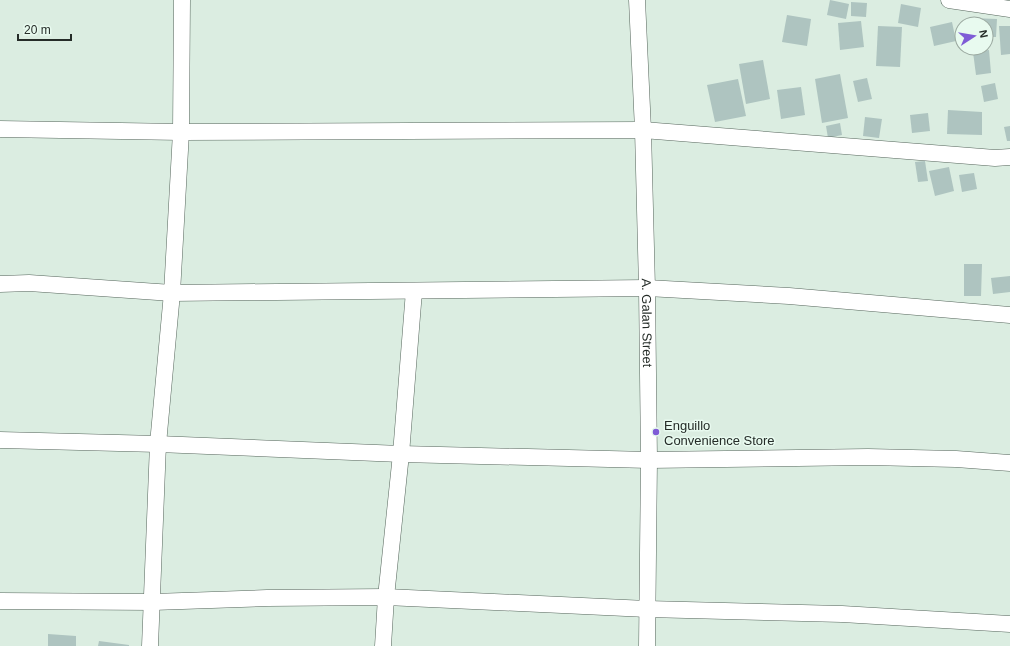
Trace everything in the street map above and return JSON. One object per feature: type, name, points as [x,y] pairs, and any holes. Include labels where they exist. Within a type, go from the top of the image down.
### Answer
[{"type":"street","points":[[150,646],[158,444],[172,293],[181,132],[182,0]]},
{"type":"street","name":"A. Galan Street","points":[[637,0],[648,288],[649,460],[647,646]]},
{"type":"street","points":[[949,0],[1010,8]]},
{"type":"street","points":[[0,129],[181,132],[643,130],[995,158],[1010,157]]},
{"type":"street","points":[[0,284],[29,283],[172,293],[648,288],[789,296],[1010,315]]},
{"type":"street","points":[[383,646],[386,598],[401,454],[414,291]]},
{"type":"street","points":[[0,440],[158,444],[401,454],[649,460],[868,456],[956,459],[1010,463]]},
{"type":"street","points":[[0,601],[152,602],[268,598],[386,598],[647,609],[842,614],[1010,624]]},
{"type":"building","points":[[830,0],[849,4],[846,19],[827,15]]},
{"type":"building","points":[[851,2],[867,3],[866,17],[851,16]]},
{"type":"building","points":[[901,4],[921,8],[918,27],[898,23]]},
{"type":"building","points":[[787,15],[811,19],[807,46],[782,42]]},
{"type":"building","points":[[994,19],[997,19],[996,37],[994,37]]},
{"type":"building","points":[[861,21],[864,47],[840,50],[838,23]]},
{"type":"building","points":[[952,22],[954,41],[934,46],[930,27]]},
{"type":"building","points":[[878,26],[902,27],[900,67],[876,66]]},
{"type":"building","points":[[999,26],[1010,26],[1010,54],[1001,55]]},
{"type":"building","points":[[974,56],[990,56],[991,73],[976,75]]},
{"type":"building","points":[[763,60],[770,99],[746,104],[739,64]]},
{"type":"building","points":[[840,74],[848,118],[822,123],[815,79]]},
{"type":"building","points":[[867,78],[872,99],[858,102],[853,81]]},
{"type":"building","points":[[738,79],[746,116],[715,122],[707,85]]},
{"type":"building","points":[[995,83],[998,99],[984,102],[981,86]]},
{"type":"building","points":[[801,87],[805,115],[781,119],[777,90]]},
{"type":"building","points":[[948,110],[982,112],[982,135],[947,134]]},
{"type":"building","points":[[928,113],[930,131],[912,133],[910,115]]},
{"type":"building","points":[[865,117],[882,119],[879,138],[863,136]]},
{"type":"building","points":[[840,123],[842,135],[828,138],[826,126]]},
{"type":"building","points":[[1010,126],[1010,141],[1007,141],[1004,127]]},
{"type":"building","points":[[925,161],[928,181],[918,182],[915,162]]},
{"type":"building","points":[[949,167],[954,191],[935,196],[929,171]]},
{"type":"building","points":[[974,173],[977,189],[962,192],[959,175]]},
{"type":"building","points":[[964,264],[982,264],[981,296],[964,296]]},
{"type":"building","points":[[1010,276],[1010,292],[993,294],[991,278]]},
{"type":"building","points":[[48,634],[76,636],[76,646],[48,646]]},
{"type":"building","points":[[99,641],[129,645],[129,646],[98,646]]},
{"type":"place","name":"Enguillo Convenience Store","points":[[656,432]]}]
